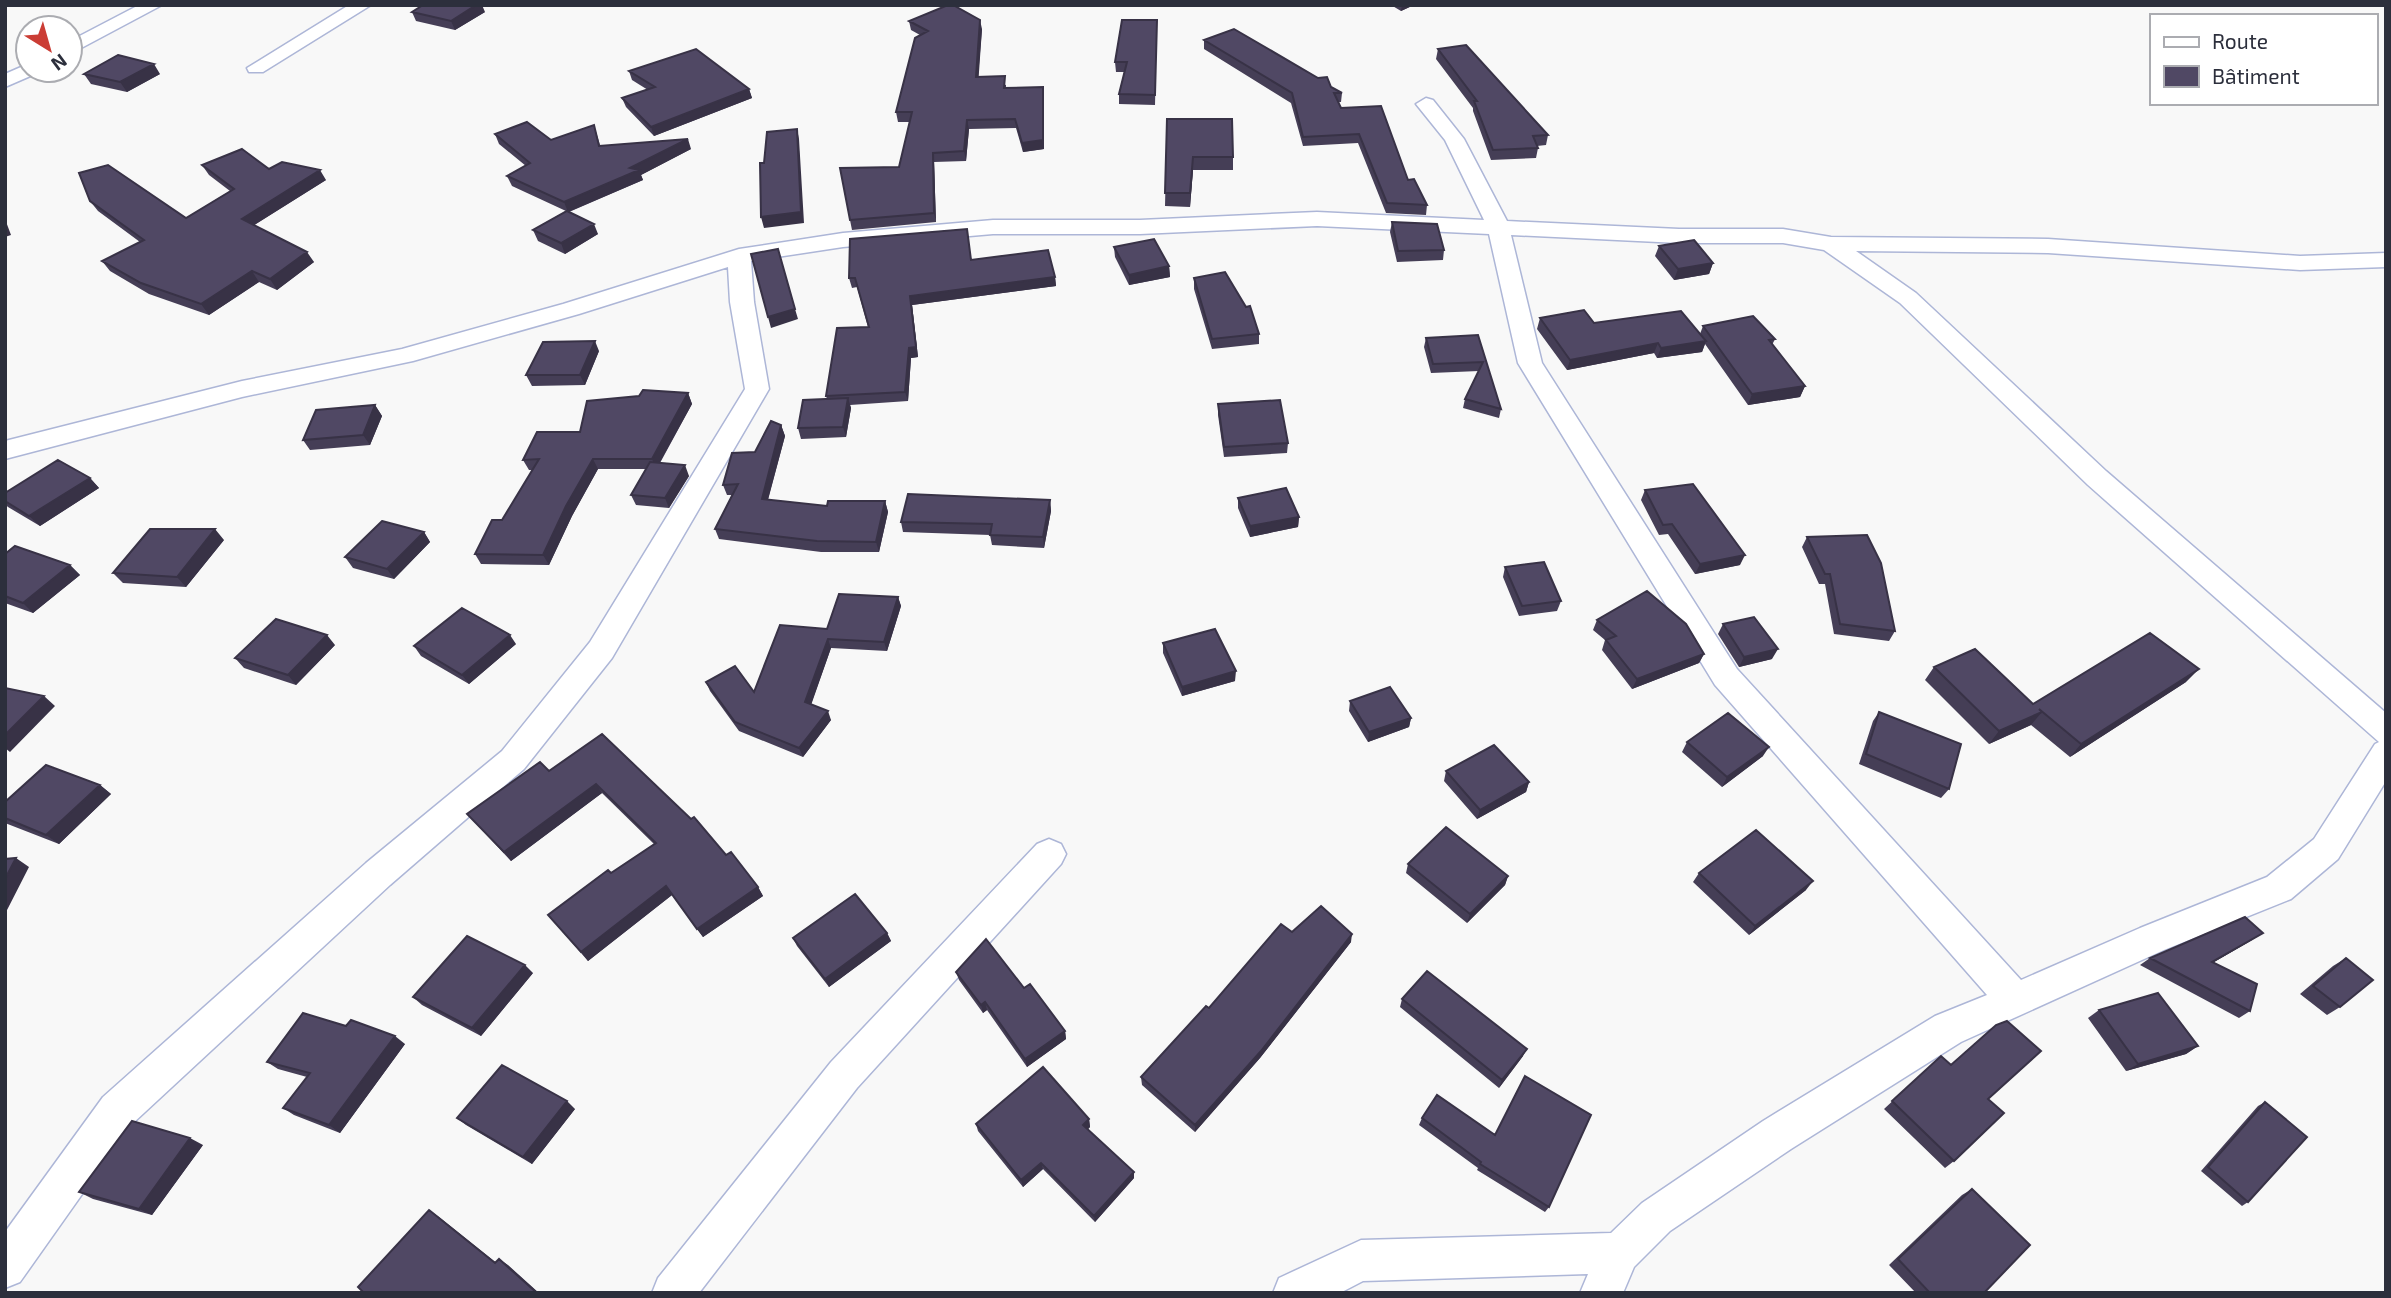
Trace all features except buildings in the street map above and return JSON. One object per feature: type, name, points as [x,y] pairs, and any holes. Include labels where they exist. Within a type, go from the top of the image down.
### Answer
[{"type":"street","points":[[84,41],[153,5]]},
{"type":"street","points":[[256,68],[362,5]]},
{"type":"street","points":[[1426,104],[1454,139],[1498,226],[1530,363],[1726,677],[2015,1001]]},
{"type":"street","points":[[5,450],[242,389],[404,356],[571,309],[739,257],[843,240],[993,227],[1140,227],[1317,219],[1679,236],[1783,236],[1832,244],[2048,246],[2300,263],[2386,260]]},
{"type":"street","points":[[1832,244],[1908,298],[2097,478],[2386,732]]},
{"type":"street","points":[[5,1267],[117,1111],[378,874],[513,760],[601,650],[757,389],[742,302],[739,257]]},
{"type":"street","points":[[1601,1293],[1620,1253],[1656,1217],[1777,1135],[1948,1030],[2164,934],[2279,888],[2326,849],[2386,753]]},
{"type":"street","points":[[673,1293],[844,1075],[1049,854]]},
{"type":"street","points":[[1294,1293],[1361,1261],[1620,1253]]}]
